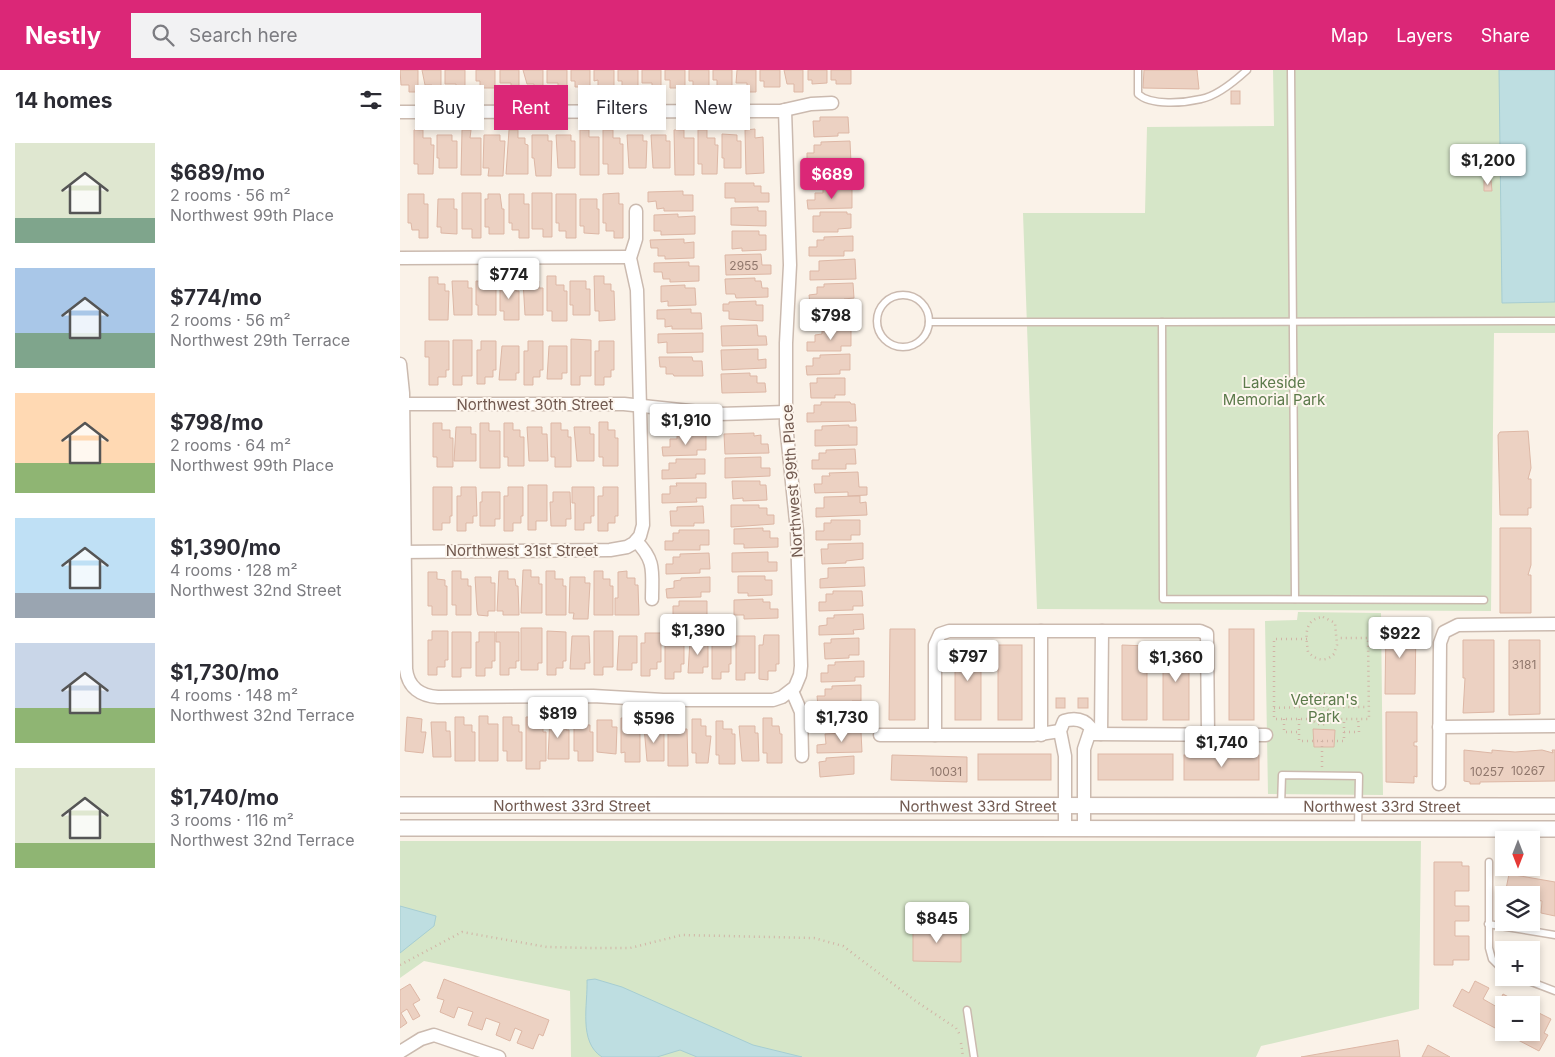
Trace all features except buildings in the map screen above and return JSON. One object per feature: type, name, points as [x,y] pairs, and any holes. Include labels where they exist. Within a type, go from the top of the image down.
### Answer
[{"type":"street","points":[[400,112],[785,110],[806,105],[832,104]]},
{"type":"street","name":"Northwest 99th Place","points":[[785,110],[790,265],[786,337],[786,412],[788,455],[797,531],[801,666],[798,683],[792,691]]},
{"type":"street","points":[[636,211],[636,239],[630,257],[637,290],[643,525],[636,541],[648,553],[651,561],[652,599]]},
{"type":"street","points":[[400,258],[630,257]]},
{"type":"street","points":[[400,364],[403,404],[402,550],[406,669],[407,679],[414,688],[422,694],[432,696],[607,696],[663,700],[773,700],[782,698],[792,691],[801,712],[802,756]]},
{"type":"street","name":"Northwest 30th Street","points":[[403,404],[640,405],[718,414],[786,412]]},
{"type":"street","name":"Northwest 31st Street","points":[[402,550],[610,550],[627,547],[636,541]]},
{"type":"street","points":[[1440,784],[1440,644],[1442,634],[1447,629],[1458,625],[1555,624]]},
{"type":"street","points":[[934,735],[935,645],[938,635],[949,631],[1200,631],[1206,633],[1208,639],[1208,735]]},
{"type":"street","points":[[1041,631],[1041,735]]},
{"type":"street","points":[[1084,828],[1084,806],[1093,738],[1102,631]]},
{"type":"street","points":[[1065,828],[1065,756],[1060,731],[1064,721],[1077,719],[1089,725],[1093,738]]},
{"type":"street","points":[[1439,727],[1555,726]]},
{"type":"street","points":[[880,735],[1041,735],[1060,731]]},
{"type":"street","points":[[1062,745],[1093,738],[1266,735]]},
{"type":"street","name":"Northwest 33rd Street","points":[[400,805],[1555,806]]},
{"type":"street","name":"Northwest 33rd Street","points":[[400,828],[1555,829]]},
{"type":"street","points":[[400,1052],[434,1035],[499,1057]]},
{"type":"lane","points":[[1138,70],[1138,94],[1145,100],[1176,101],[1203,99],[1236,81],[1246,70]]},
{"type":"lane","points":[[1291,70],[1295,599]]},
{"type":"lane","points":[[910,295],[924,305],[929,322],[927,332],[921,340],[905,347],[886,341],[880,334],[876,315],[885,300],[893,296],[910,295]]},
{"type":"lane","points":[[929,322],[1555,321]]},
{"type":"lane","points":[[1162,322],[1163,599],[1484,600]]},
{"type":"lane","points":[[1281,806],[1282,775],[1359,776],[1358,828]]},
{"type":"lane","points":[[1489,862],[1488,924],[1490,954],[1495,962]]},
{"type":"lane","points":[[1488,924],[1555,935]]},
{"type":"lane","points":[[1540,985],[1555,990]]},
{"type":"lane","points":[[967,1010],[974,1057]]},
{"type":"path","points":[[1323,617],[1335,623],[1337,638],[1334,654],[1323,660],[1317,659],[1308,652],[1307,639],[1310,622],[1315,618],[1323,617]]},
{"type":"path","points":[[1307,639],[1274,639],[1274,719],[1312,719],[1322,725],[1331,719],[1369,719],[1368,638],[1337,638]]},
{"type":"path","points":[[1274,708],[1302,707],[1308,699],[1318,694],[1334,697],[1341,707],[1368,707]]},
{"type":"path","points":[[1312,719],[1315,709],[1323,706],[1330,711],[1331,719]]},
{"type":"path","points":[[1284,719],[1284,732],[1299,732]]},
{"type":"path","points":[[1299,719],[1299,741],[1344,741],[1344,719]]},
{"type":"path","points":[[1344,732],[1359,732],[1358,719]]},
{"type":"path","points":[[1322,741],[1322,776]]},
{"type":"path","points":[[400,964],[462,932],[546,946],[591,948],[630,948],[682,935],[828,940],[860,956],[917,1002],[956,1028],[960,1034],[963,1057]]},
{"type":"green space","name":"Lakeside Memorial Park","points":[[1273,70],[1555,70],[1555,333],[1494,333],[1491,611],[1037,609],[1023,213],[1145,213],[1147,127],[1274,126]]},
{"type":"green space","name":"Veteran's Park","points":[[1298,612],[1381,613],[1383,795],[1268,794],[1265,621],[1297,620]]},
{"type":"green space","points":[[400,841],[1421,841],[1419,1009],[1261,1046],[1256,1057],[571,1057],[570,991],[424,961],[400,978]]},
{"type":"water","points":[[1499,70],[1555,70],[1555,302],[1502,303]]},
{"type":"water","points":[[400,906],[436,916],[434,926],[400,953]]},
{"type":"water","points":[[595,979],[622,987],[753,1045],[802,1057],[697,1057],[680,1050],[657,1057],[602,1057],[590,1042],[586,1022],[587,980]]}]
